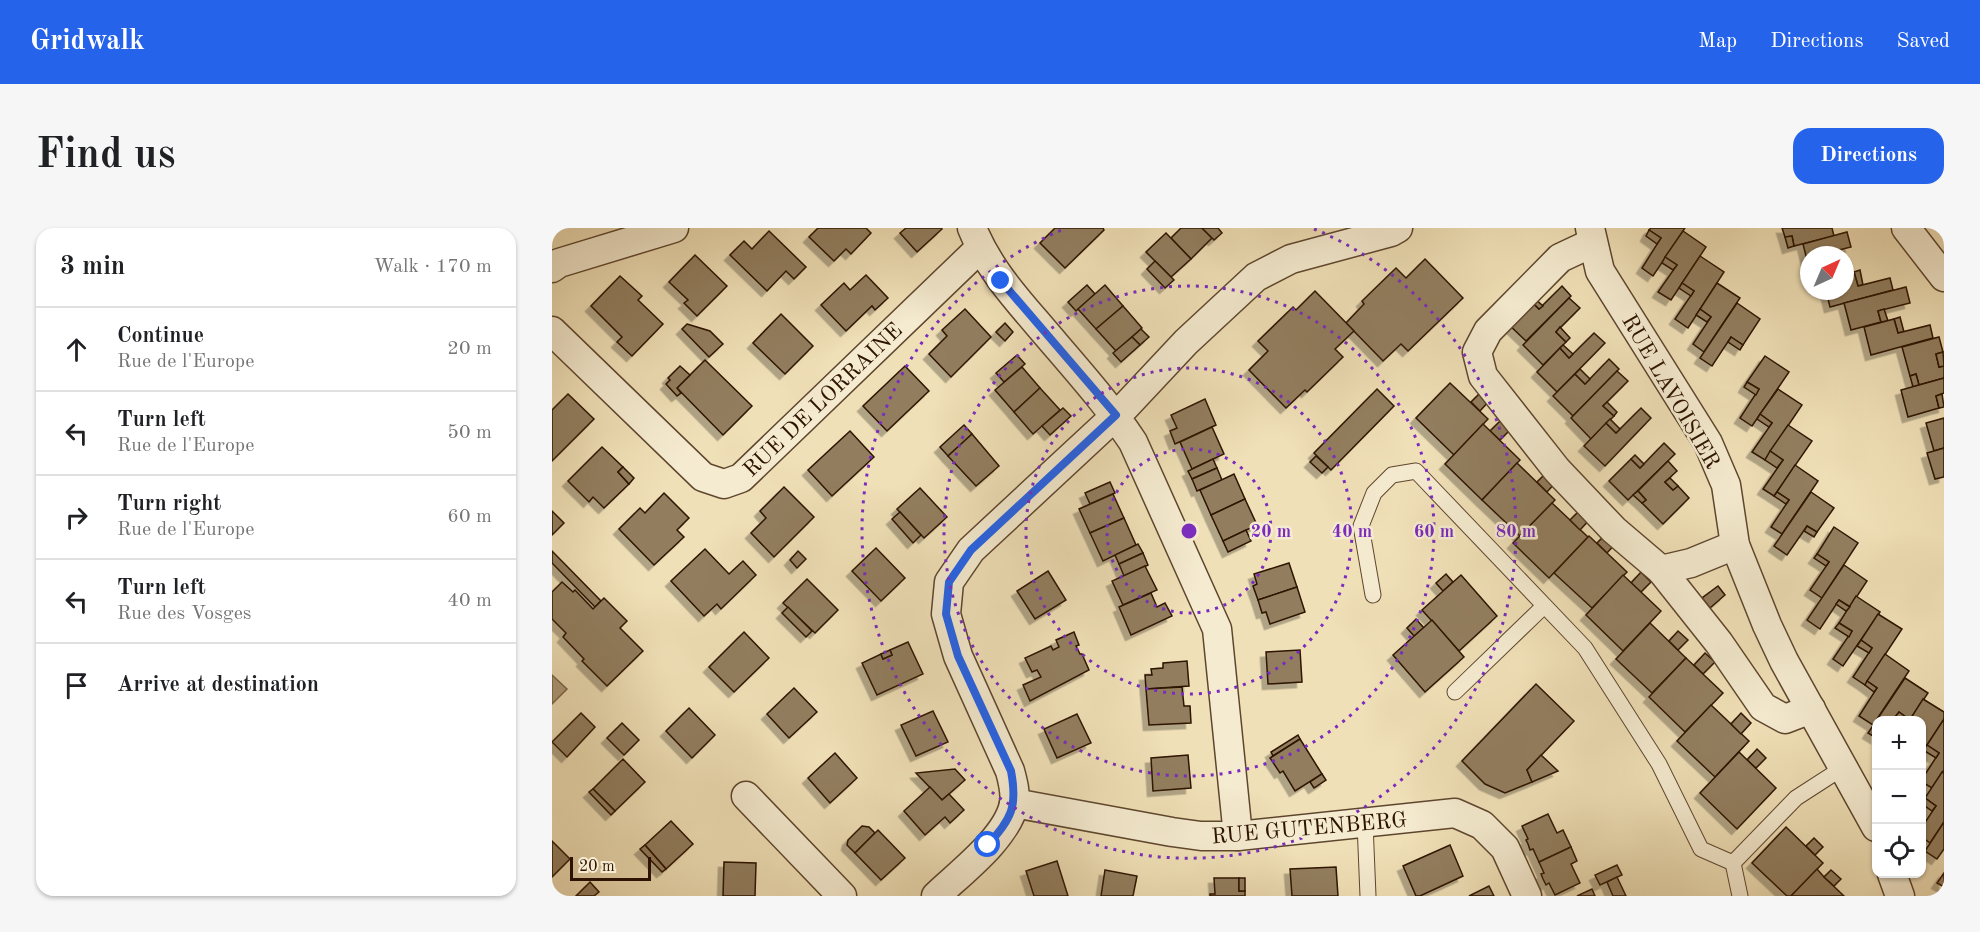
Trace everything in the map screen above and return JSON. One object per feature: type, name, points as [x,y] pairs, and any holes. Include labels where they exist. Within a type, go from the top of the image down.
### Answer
[{"type":"street","points":[[552,268],[559,263],[674,228]]},
{"type":"street","points":[[936,896],[988,845],[1008,819],[1014,803],[1011,771],[958,656],[946,614],[949,582],[971,550],[1116,415],[1186,342],[1256,277],[1291,259],[1391,232],[1398,228]]},
{"type":"street","points":[[1906,228],[1944,277]]},
{"type":"street","name":"RUE LAVOISIER","points":[[1811,709],[1785,718],[1763,707],[1719,643],[1660,570],[1614,530],[1557,470],[1483,376],[1477,352],[1488,331],[1560,258],[1591,236],[1600,270],[1708,443],[1726,485],[1735,544],[1767,625],[1784,662],[1811,709],[1844,767],[1874,824]]},
{"type":"street","points":[[976,238],[1001,281],[1116,415],[1133,442],[1217,629],[1238,836]]},
{"type":"street","name":"RUE DE LORRAINE","points":[[552,331],[703,477],[724,484],[741,478],[976,238]]},
{"type":"street","points":[[1660,570],[1691,563],[1735,544]]},
{"type":"street","points":[[746,796],[842,896]]},
{"type":"street","name":"RUE GUTENBERG","points":[[1014,803],[1202,836],[1238,836],[1455,813],[1482,825],[1505,848],[1527,896]]},
{"type":"street","points":[[1895,878],[1900,896]]},
{"type":"lane","points":[[1373,595],[1361,526],[1374,493],[1392,475],[1416,471],[1585,648],[1659,764],[1701,849],[1733,863]]},
{"type":"lane","points":[[1455,692],[1544,606]]},
{"type":"lane","points":[[1733,863],[1796,798],[1844,767]]},
{"type":"lane","points":[[1365,823],[1368,896]]},
{"type":"lane","points":[[1733,863],[1740,896]]},
{"type":"shaded area","points":[[552,675],[567,689],[552,704]]},
{"type":"building","points":[[818,228],[866,228],[871,233],[851,254],[846,249],[834,261],[809,237]]},
{"type":"building","points":[[906,228],[942,229],[917,252],[900,233]]},
{"type":"building","points":[[1055,228],[1103,228],[1104,230],[1065,268],[1040,243]]},
{"type":"building","points":[[1181,228],[1202,228],[1212,238],[1191,259],[1171,238]]},
{"type":"building","points":[[1202,228],[1218,228],[1222,233],[1214,240]]},
{"type":"building","points":[[1651,228],[1685,228],[1653,276],[1642,268],[1661,238],[1649,230]]},
{"type":"building","points":[[1782,228],[1832,228],[1834,236],[1794,246],[1792,236],[1785,237]]},
{"type":"building","points":[[1649,230],[1661,238],[1657,244],[1646,236]]},
{"type":"building","points":[[769,231],[806,267],[794,279],[786,271],[767,291],[730,255],[744,241],[752,249]]},
{"type":"building","points":[[1683,231],[1706,247],[1671,300],[1658,292],[1677,265],[1665,257]]},
{"type":"building","points":[[1847,232],[1851,246],[1804,246],[1803,244]]},
{"type":"building","points":[[1166,233],[1191,259],[1171,277],[1146,252]]},
{"type":"building","points":[[1792,236],[1794,246],[1788,248],[1785,237]]},
{"type":"building","points":[[695,255],[727,286],[697,316],[684,303],[688,300],[669,282]]},
{"type":"building","points":[[1700,256],[1724,272],[1688,328],[1675,319],[1694,291],[1682,283]]},
{"type":"building","points":[[1665,257],[1677,265],[1673,270],[1662,263]]},
{"type":"building","points":[[1425,259],[1463,298],[1408,351],[1401,344],[1383,361],[1346,323],[1364,304],[1362,301],[1396,268],[1406,278]]},
{"type":"building","points":[[1155,261],[1174,280],[1165,288],[1147,269]]},
{"type":"building","points":[[1860,270],[1863,285],[1858,286],[1854,272]]},
{"type":"building","points":[[1854,272],[1858,286],[1890,278],[1893,290],[1830,307],[1828,300],[1854,300]]},
{"type":"building","points":[[866,275],[888,298],[875,310],[872,306],[846,331],[821,305],[844,283],[850,290]]},
{"type":"building","points":[[620,276],[642,296],[638,300],[663,324],[632,356],[617,342],[622,337],[591,306]]},
{"type":"building","points":[[1682,283],[1694,291],[1691,296],[1679,288]]},
{"type":"building","points":[[1717,283],[1740,298],[1704,352],[1693,344],[1711,317],[1700,309]]},
{"type":"building","points":[[1087,285],[1095,294],[1076,311],[1068,302]]},
{"type":"building","points":[[1105,285],[1123,306],[1096,329],[1078,309]]},
{"type":"building","points":[[1562,286],[1571,296],[1526,341],[1506,322],[1529,299],[1539,309]]},
{"type":"building","points":[[1906,287],[1910,303],[1878,311],[1881,322],[1851,330],[1844,303]]},
{"type":"building","points":[[1315,291],[1354,331],[1335,349],[1343,357],[1307,392],[1305,390],[1286,408],[1249,370],[1268,351],[1258,341],[1293,307],[1296,310]]},
{"type":"building","points":[[1532,296],[1543,306],[1539,309],[1529,299]]},
{"type":"building","points":[[1569,298],[1580,308],[1556,332],[1566,342],[1543,365],[1523,345]]},
{"type":"building","points":[[1737,303],[1760,319],[1743,345],[1731,337],[1712,366],[1700,358]]},
{"type":"building","points":[[1123,306],[1142,328],[1116,351],[1096,329]]},
{"type":"building","points":[[965,309],[991,337],[951,377],[929,354],[947,336],[942,330]]},
{"type":"building","points":[[1700,309],[1711,317],[1707,322],[1696,315]]},
{"type":"building","points":[[1884,309],[1888,321],[1881,322],[1878,311]]},
{"type":"building","points":[[781,314],[813,346],[785,374],[753,343]]},
{"type":"building","points":[[1900,317],[1904,332],[1898,333],[1894,319]]},
{"type":"building","points":[[1894,319],[1898,333],[1930,325],[1933,338],[1871,355],[1864,327]]},
{"type":"building","points":[[1005,323],[1013,332],[1005,341],[996,332]]},
{"type":"building","points":[[687,324],[710,331],[723,344],[709,357],[682,329]]},
{"type":"building","points":[[1560,327],[1570,338],[1566,342],[1556,332]]},
{"type":"building","points":[[1141,329],[1149,337],[1140,345],[1132,337]]},
{"type":"building","points":[[1594,333],[1605,343],[1557,392],[1537,372],[1560,348],[1569,358]]},
{"type":"building","points":[[1132,337],[1140,345],[1121,362],[1113,353]]},
{"type":"building","points":[[1731,337],[1743,345],[1740,350],[1728,342]]},
{"type":"building","points":[[1939,337],[1943,352],[1936,354],[1939,367],[1944,366],[1944,378],[1919,385],[1916,374],[1910,376],[1902,347]]},
{"type":"building","points":[[1563,345],[1573,354],[1569,358],[1560,348]]},
{"type":"building","points":[[1943,352],[1944,366],[1939,367],[1936,354]]},
{"type":"building","points":[[1017,355],[1025,364],[1004,382],[996,373]]},
{"type":"building","points":[[1765,356],[1789,372],[1752,426],[1740,418],[1759,389],[1747,382]]},
{"type":"building","points":[[1609,359],[1619,369],[1573,416],[1553,396],[1575,374],[1585,384]]},
{"type":"building","points":[[705,360],[752,406],[723,435],[677,388]]},
{"type":"building","points":[[680,366],[690,375],[677,388],[681,393],[677,396],[666,384],[670,380],[668,378]]},
{"type":"building","points":[[905,366],[929,391],[887,431],[863,406]]},
{"type":"building","points":[[1022,367],[1040,388],[1014,412],[995,390]]},
{"type":"building","points":[[1580,369],[1590,379],[1585,384],[1575,374]]},
{"type":"building","points":[[1617,371],[1628,381],[1603,406],[1614,416],[1591,439],[1571,418]]},
{"type":"building","points":[[1916,374],[1919,385],[1913,387],[1910,376]]},
{"type":"building","points":[[1944,378],[1944,393],[1936,396],[1939,408],[1908,417],[1901,390]]},
{"type":"building","points":[[1747,382],[1759,389],[1756,395],[1744,387]]},
{"type":"building","points":[[1450,383],[1488,419],[1454,455],[1416,418]]},
{"type":"building","points":[[1040,388],[1060,410],[1033,434],[1014,412]]},
{"type":"building","points":[[1377,389],[1394,406],[1331,470],[1314,453]]},
{"type":"building","points":[[1778,389],[1802,405],[1765,460],[1752,452],[1772,423],[1760,414]]},
{"type":"building","points":[[1481,392],[1490,400],[1480,411],[1471,402]]},
{"type":"building","points":[[568,394],[594,419],[552,461],[552,410]]},
{"type":"building","points":[[1942,394],[1944,407],[1939,408],[1936,396]]},
{"type":"building","points":[[1205,399],[1216,425],[1175,444],[1170,431],[1177,428],[1171,415]]},
{"type":"building","points":[[1607,402],[1617,412],[1614,416],[1603,406]]},
{"type":"building","points":[[1063,408],[1071,416],[1050,435],[1042,426]]},
{"type":"building","points":[[1641,408],[1651,418],[1605,466],[1584,446],[1606,423],[1616,433]]},
{"type":"building","points":[[1760,414],[1772,423],[1769,427],[1757,419]]},
{"type":"building","points":[[1944,418],[1944,448],[1934,451],[1926,423]]},
{"type":"building","points":[[1610,419],[1620,429],[1616,433],[1606,423]]},
{"type":"building","points":[[1500,421],[1510,430],[1500,440],[1490,431]]},
{"type":"building","points":[[1483,424],[1520,460],[1482,500],[1445,464]]},
{"type":"building","points":[[964,425],[972,434],[948,456],[940,447]]},
{"type":"building","points":[[1788,425],[1812,441],[1774,496],[1763,489],[1783,460],[1770,451]]},
{"type":"building","points":[[1212,427],[1224,454],[1192,469],[1180,442]]},
{"type":"building","points":[[850,431],[874,457],[832,496],[808,470]]},
{"type":"building","points":[[972,434],[999,466],[976,486],[948,456]]},
{"type":"building","points":[[1664,443],[1675,454],[1628,500],[1609,481],[1631,459],[1640,468]]},
{"type":"building","points":[[602,447],[623,467],[618,472],[629,484],[604,508],[593,497],[589,502],[568,481]]},
{"type":"building","points":[[1944,448],[1944,477],[1935,479],[1927,453]]},
{"type":"building","points":[[1770,451],[1783,460],[1777,468],[1765,460]]},
{"type":"building","points":[[1635,455],[1644,464],[1640,468],[1631,459]]},
{"type":"building","points":[[1316,456],[1328,467],[1322,473],[1310,462]]},
{"type":"building","points":[[1213,459],[1217,468],[1192,479],[1188,471]]},
{"type":"building","points":[[1668,461],[1677,471],[1665,482],[1673,490],[1678,486],[1689,498],[1663,524],[1642,503],[1646,500],[1638,491]]},
{"type":"building","points":[[1517,463],[1555,500],[1520,536],[1482,500]]},
{"type":"building","points":[[1795,465],[1818,481],[1782,534],[1771,527],[1789,500],[1777,492]]},
{"type":"building","points":[[623,467],[634,478],[629,484],[618,472]]},
{"type":"building","points":[[1217,468],[1222,480],[1197,491],[1192,479]]},
{"type":"building","points":[[1546,473],[1556,482],[1547,492],[1537,482]]},
{"type":"building","points":[[1234,474],[1245,499],[1211,515],[1200,490]]},
{"type":"building","points":[[1670,478],[1678,486],[1673,490],[1665,482]]},
{"type":"building","points":[[1110,482],[1115,493],[1090,504],[1085,493]]},
{"type":"building","points":[[784,487],[814,517],[774,557],[751,533],[766,518],[760,511]]},
{"type":"building","points":[[920,488],[947,517],[924,538],[897,509]]},
{"type":"building","points":[[1638,491],[1646,500],[1642,503],[1633,495]]},
{"type":"building","points":[[1777,492],[1789,500],[1786,504],[1774,496]]},
{"type":"building","points":[[1811,492],[1834,508],[1817,532],[1807,526],[1787,555],[1774,546]]},
{"type":"building","points":[[664,493],[689,518],[677,530],[684,537],[654,565],[619,529],[640,508],[645,513]]},
{"type":"building","points":[[1113,494],[1124,518],[1090,533],[1079,509]]},
{"type":"building","points":[[1245,499],[1257,525],[1223,541],[1211,515]]},
{"type":"building","points":[[1552,503],[1588,537],[1549,578],[1513,543]]},
{"type":"building","points":[[1581,509],[1591,518],[1580,530],[1570,520]]},
{"type":"building","points":[[552,511],[564,523],[552,535]]},
{"type":"building","points":[[900,512],[921,535],[913,543],[892,519]]},
{"type":"building","points":[[1124,518],[1136,545],[1103,561],[1090,533]]},
{"type":"building","points":[[1807,526],[1817,532],[1814,537],[1804,531]]},
{"type":"building","points":[[1834,527],[1858,543],[1822,598],[1810,590],[1829,562],[1817,554]]},
{"type":"building","points":[[1246,530],[1251,541],[1228,552],[1223,541]]},
{"type":"building","points":[[1606,534],[1616,543],[1607,553],[1597,543]]},
{"type":"building","points":[[1589,536],[1627,572],[1592,608],[1554,573]]},
{"type":"building","points":[[1138,544],[1143,553],[1119,564],[1115,555]]},
{"type":"building","points":[[876,548],[905,578],[881,601],[852,571]]},
{"type":"building","points":[[705,549],[729,574],[743,561],[756,575],[721,609],[717,604],[704,616],[671,581]]},
{"type":"building","points":[[552,551],[601,601],[595,607],[552,563]]},
{"type":"building","points":[[798,551],[806,559],[797,568],[790,560]]},
{"type":"building","points":[[1143,553],[1148,565],[1124,576],[1119,564]]},
{"type":"building","points":[[1817,554],[1829,562],[1826,566],[1814,558]]},
{"type":"building","points":[[1289,563],[1297,587],[1258,600],[1253,586],[1257,584],[1254,574]]},
{"type":"building","points":[[1844,565],[1867,581],[1850,607],[1839,600],[1820,629],[1807,620]]},
{"type":"building","points":[[1145,566],[1157,590],[1123,605],[1112,581]]},
{"type":"building","points":[[1048,571],[1066,600],[1035,619],[1017,591]]},
{"type":"building","points":[[1641,572],[1651,582],[1641,592],[1631,583]]},
{"type":"building","points":[[1446,574],[1453,582],[1443,591],[1436,583]]},
{"type":"building","points":[[1461,575],[1497,616],[1459,651],[1422,610]]},
{"type":"building","points":[[1623,575],[1661,611],[1623,651],[1586,615]]},
{"type":"building","points":[[807,579],[838,610],[815,633],[783,603]]},
{"type":"building","points":[[562,582],[573,592],[575,590],[593,609],[604,598],[627,621],[620,628],[643,651],[607,686],[582,661],[584,659],[563,637],[566,633],[552,619],[552,592]]},
{"type":"building","points":[[1718,586],[1725,595],[1710,608],[1702,598]]},
{"type":"building","points":[[1297,587],[1305,612],[1270,624],[1266,612],[1262,613],[1258,600]]},
{"type":"building","points":[[1151,593],[1157,607],[1165,603],[1172,616],[1131,635],[1119,607]]},
{"type":"building","points":[[1856,596],[1880,612],[1843,666],[1833,659],[1852,631],[1839,623]]},
{"type":"building","points":[[1839,600],[1850,607],[1846,611],[1836,604]]},
{"type":"building","points":[[788,607],[812,631],[806,637],[782,613]]},
{"type":"building","points":[[1878,614],[1902,629],[1865,685],[1853,677],[1872,648],[1861,640]]},
{"type":"building","points":[[1416,619],[1424,628],[1414,636],[1407,628]]},
{"type":"building","points":[[1432,620],[1464,657],[1425,692],[1393,655]]},
{"type":"building","points":[[1650,623],[1686,658],[1652,693],[1616,659]]},
{"type":"building","points":[[1839,623],[1852,631],[1849,637],[1835,628]]},
{"type":"building","points":[[1678,631],[1688,640],[1678,650],[1669,641]]},
{"type":"building","points":[[744,632],[769,658],[734,692],[709,667]]},
{"type":"building","points":[[1074,632],[1079,645],[1076,646],[1089,670],[1030,701],[1023,685],[1041,677],[1037,670],[1032,672],[1025,658],[1051,646],[1053,650],[1059,647],[1056,640]]},
{"type":"building","points":[[1861,640],[1872,648],[1869,653],[1857,646]]},
{"type":"building","points":[[908,642],[923,674],[877,695],[862,663],[881,654],[883,659],[892,655],[890,650]]},
{"type":"building","points":[[890,650],[892,655],[883,659],[881,654]]},
{"type":"building","points":[[1300,650],[1302,682],[1268,684],[1266,652]]},
{"type":"building","points":[[1705,653],[1715,662],[1703,674],[1694,665]]},
{"type":"building","points":[[1885,654],[1909,671],[1879,716],[1872,716],[1872,724],[1859,716],[1877,688],[1867,681]]},
{"type":"building","points":[[1686,658],[1723,693],[1685,732],[1649,697]]},
{"type":"building","points":[[1187,661],[1189,686],[1146,689],[1145,675],[1152,675],[1151,669],[1163,668],[1163,663]]},
{"type":"building","points":[[1905,678],[1928,693],[1913,716],[1904,716],[1899,712],[1896,716],[1879,716]]},
{"type":"building","points":[[1867,681],[1877,688],[1874,692],[1865,685]]},
{"type":"building","points":[[1536,684],[1574,721],[1527,770],[1532,782],[1505,793],[1485,784],[1462,761]]},
{"type":"building","points":[[1182,687],[1184,706],[1190,706],[1191,723],[1149,725],[1146,689]]},
{"type":"building","points":[[794,688],[817,712],[789,738],[767,714]]},
{"type":"building","points":[[1923,699],[1944,712],[1944,719],[1926,747],[1926,716],[1912,716]]},
{"type":"building","points":[[1711,705],[1749,741],[1715,777],[1677,741]]},
{"type":"building","points":[[689,708],[715,735],[692,758],[666,731]]},
{"type":"building","points":[[933,711],[948,742],[916,756],[901,725]]},
{"type":"building","points":[[581,713],[595,727],[567,757],[552,742]]},
{"type":"building","points":[[1741,713],[1751,723],[1741,734],[1731,724]]},
{"type":"building","points":[[1077,714],[1091,743],[1057,758],[1044,729]]},
{"type":"building","points":[[1944,719],[1944,770],[1932,788],[1926,784],[1926,773],[1939,753],[1927,745]]},
{"type":"building","points":[[622,723],[639,740],[624,755],[607,738]]},
{"type":"building","points":[[1298,735],[1300,739],[1273,756],[1271,752]]},
{"type":"building","points":[[1300,739],[1322,774],[1295,791],[1283,771],[1280,773],[1270,758]]},
{"type":"building","points":[[1926,746],[1939,753],[1936,758],[1926,752]]},
{"type":"building","points":[[1757,749],[1766,758],[1756,768],[1747,760]]},
{"type":"building","points":[[1739,752],[1776,788],[1737,829],[1700,793]]},
{"type":"building","points":[[835,753],[857,778],[830,803],[808,778]]},
{"type":"building","points":[[1188,755],[1191,788],[1153,791],[1151,758]]},
{"type":"building","points":[[1541,755],[1558,771],[1532,782],[1527,770]]},
{"type":"building","points":[[623,759],[645,782],[615,811],[593,789]]},
{"type":"building","points":[[955,769],[965,780],[942,800],[916,773]]},
{"type":"building","points":[[1942,772],[1944,773],[1944,822],[1930,843],[1926,840],[1926,821],[1936,806],[1926,796]]},
{"type":"building","points":[[1322,774],[1326,780],[1314,788],[1310,782]]},
{"type":"building","points":[[930,787],[942,800],[949,794],[964,810],[950,823],[945,817],[925,835],[904,811]]},
{"type":"building","points":[[593,789],[615,811],[611,815],[589,792]]},
{"type":"building","points":[[1926,799],[1936,806],[1932,811],[1926,807]]},
{"type":"building","points":[[1548,814],[1557,833],[1563,830],[1571,847],[1539,862],[1533,849],[1530,850],[1522,826]]},
{"type":"building","points":[[671,821],[693,844],[666,869],[645,845]]},
{"type":"building","points":[[1944,822],[1944,849],[1937,859],[1926,849]]},
{"type":"building","points":[[862,826],[869,827],[875,833],[855,853],[847,845],[848,840]]},
{"type":"building","points":[[1786,827],[1823,863],[1791,896],[1787,896],[1752,863]]},
{"type":"building","points":[[878,830],[905,858],[881,880],[855,853]]},
{"type":"building","points":[[1814,838],[1823,847],[1815,855],[1806,846]]},
{"type":"building","points":[[552,841],[570,859],[552,877]]},
{"type":"building","points":[[645,845],[666,869],[662,872],[640,849]]},
{"type":"building","points":[[1450,845],[1463,876],[1416,896],[1403,866]]},
{"type":"building","points":[[1571,847],[1577,861],[1571,864],[1580,883],[1555,895],[1549,883],[1546,885],[1543,879],[1541,874],[1544,873],[1539,862]]},
{"type":"building","points":[[1057,861],[1068,896],[1034,896],[1026,871]]},
{"type":"building","points":[[724,862],[756,863],[755,896],[723,896]]},
{"type":"building","points":[[1617,865],[1622,875],[1600,885],[1595,875]]},
{"type":"building","points":[[1336,867],[1338,896],[1292,896],[1290,869]]},
{"type":"building","points":[[1817,869],[1824,877],[1844,896],[1791,896]]},
{"type":"building","points":[[1105,870],[1137,876],[1133,896],[1101,896]]},
{"type":"building","points":[[1831,870],[1841,879],[1834,886],[1824,877]]},
{"type":"building","points":[[1944,873],[1944,887],[1937,883]]},
{"type":"building","points":[[1617,877],[1626,896],[1613,896],[1607,882]]},
{"type":"building","points":[[1214,878],[1239,878],[1239,891],[1245,891],[1245,896],[1210,896],[1210,894],[1215,894]]},
{"type":"building","points":[[1239,878],[1245,878],[1245,891],[1239,891]]},
{"type":"building","points":[[590,882],[599,892],[594,896],[576,896]]},
{"type":"building","points":[[1489,886],[1494,896],[1469,896]]},
{"type":"building","points":[[1592,889],[1595,896],[1577,896]]},
{"type":"route","points":[[988,845],[1008,819],[1014,803],[1014,790],[1011,771],[958,656],[946,614],[949,582],[971,550],[1116,415],[1001,281]]}]
